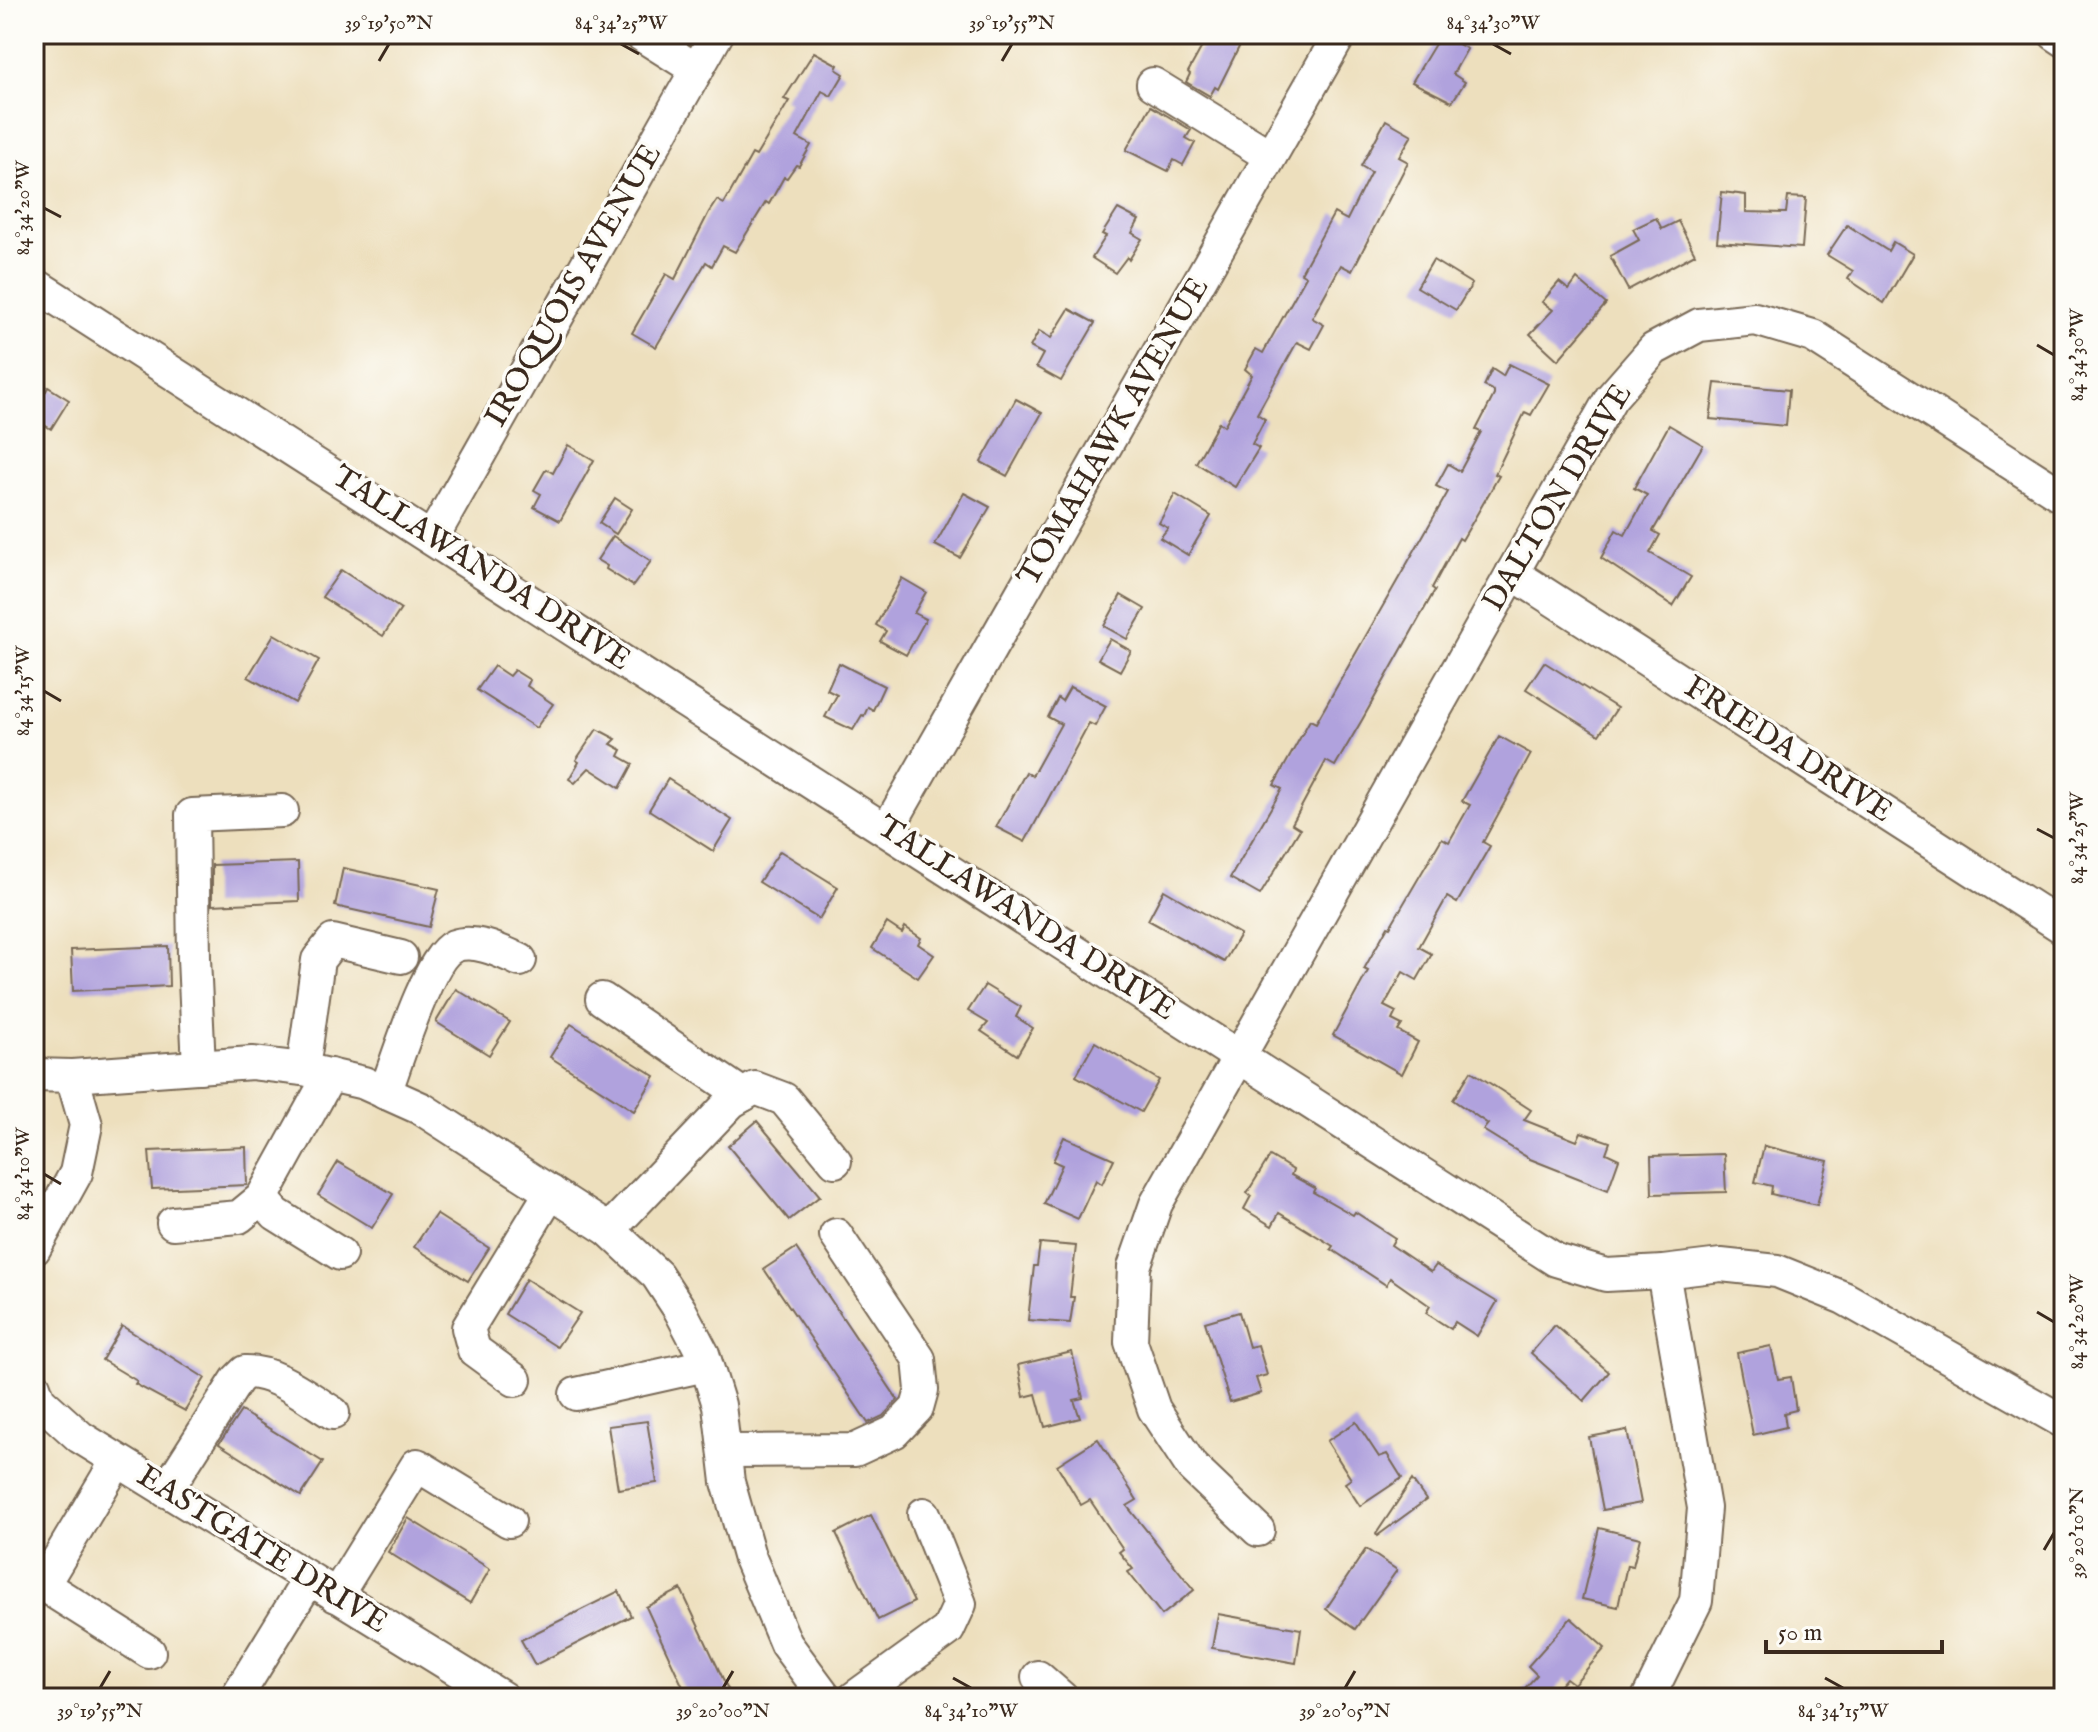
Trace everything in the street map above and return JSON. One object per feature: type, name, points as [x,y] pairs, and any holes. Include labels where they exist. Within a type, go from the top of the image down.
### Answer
[{"type":"street","points":[[640,34],[697,70]]},
{"type":"street","name":"IROQUOIS AVENUE","points":[[432,538],[717,34]]},
{"type":"street","name":"TOMAHAWK AVENUE","points":[[887,830],[1340,34]]},
{"type":"street","points":[[2055,34],[2064,40]]},
{"type":"street","points":[[1153,84],[1270,156]]},
{"type":"street","name":"TALLAWANDA DRIVE","points":[[34,284],[1556,1260],[1606,1275],[1721,1265],[1777,1271],[1844,1298],[2064,1422]]},
{"type":"street","name":"DALTON DRIVE","points":[[1258,1530],[1192,1467],[1154,1409],[1131,1342],[1134,1267],[1156,1204],[1611,398],[1654,349],[1699,325],[1755,319],[1813,336],[2064,497]]},
{"type":"street","name":"FRIEDA DRIVE","points":[[1512,573],[2064,928]]},
{"type":"street","points":[[199,1067],[192,815],[282,811]]},
{"type":"street","points":[[173,1223],[239,1217],[262,1198],[316,1072],[318,960],[333,941],[401,957]]},
{"type":"street","points":[[385,1093],[424,987],[438,961],[453,946],[475,945],[495,949],[520,960]]},
{"type":"street","points":[[602,999],[743,1095]]},
{"type":"street","points":[[34,1075],[72,1076],[252,1063],[364,1083],[422,1109],[609,1230],[657,1275],[680,1310],[706,1365],[719,1405],[728,1482],[749,1556],[786,1644],[826,1698]]},
{"type":"street","points":[[34,1249],[76,1173],[86,1125],[72,1076]]},
{"type":"street","points":[[609,1230],[731,1102],[755,1088],[784,1099],[835,1161]]},
{"type":"street","points":[[515,1380],[474,1350],[468,1328],[551,1192]]},
{"type":"street","points":[[262,1198],[276,1214],[340,1254]]},
{"type":"street","points":[[725,1451],[855,1450],[894,1432],[917,1408],[922,1390],[919,1359],[836,1235]]},
{"type":"street","points":[[1648,1698],[1696,1601],[1704,1508],[1663,1272]]},
{"type":"street","points":[[576,1394],[706,1365]]},
{"type":"street","points":[[166,1491],[245,1372],[254,1372],[281,1382],[333,1413]]},
{"type":"street","name":"EASTGATE DRIVE","points":[[34,1386],[39,1400],[80,1437],[498,1697]]},
{"type":"street","points":[[117,1461],[43,1585],[149,1652]]},
{"type":"street","points":[[236,1698],[417,1465],[509,1521]]},
{"type":"street","points":[[854,1698],[948,1630],[960,1604],[924,1514]]},
{"type":"building","points":[[1209,34],[1242,34],[1237,43],[1240,45],[1218,89],[1215,87],[1210,96],[1186,82],[1188,72]]},
{"type":"building","points":[[1441,34],[1467,49],[1453,74],[1465,82],[1452,102],[1412,82]]},
{"type":"building","points":[[814,52],[838,65],[836,69],[844,74],[831,96],[822,91],[797,137],[811,145],[799,166],[796,165],[787,178],[784,177],[735,252],[723,246],[712,266],[706,262],[656,347],[632,333],[666,274],[675,279],[717,200],[724,204],[752,154],[756,156],[789,101],[784,99]]},
{"type":"building","points":[[1151,106],[1191,130],[1186,138],[1195,143],[1183,165],[1174,160],[1168,171],[1126,150]]},
{"type":"building","points":[[1386,120],[1412,135],[1399,157],[1408,162],[1352,271],[1341,265],[1312,318],[1324,325],[1311,349],[1297,342],[1257,414],[1265,419],[1252,444],[1259,448],[1235,487],[1196,463],[1219,422],[1224,426],[1252,375],[1245,369],[1256,349],[1263,353],[1306,276],[1301,273],[1334,213],[1347,220],[1371,172],[1361,166]]},
{"type":"building","points":[[1722,192],[1746,195],[1746,212],[1786,213],[1788,197],[1806,198],[1802,248],[1717,242]]},
{"type":"building","points":[[1118,209],[1139,220],[1132,233],[1142,239],[1129,260],[1127,257],[1115,273],[1092,258],[1106,236],[1102,234]]},
{"type":"building","points":[[1656,218],[1662,229],[1678,221],[1695,254],[1628,290],[1610,256],[1639,240],[1633,229]]},
{"type":"building","points":[[1847,225],[1888,251],[1893,242],[1913,254],[1884,303],[1848,279],[1853,271],[1827,255]]},
{"type":"building","points":[[1433,260],[1472,284],[1456,310],[1417,287]]},
{"type":"building","points":[[1577,279],[1606,304],[1558,360],[1530,334],[1553,310],[1542,302],[1559,282],[1569,290]]},
{"type":"building","points":[[1069,309],[1095,323],[1061,381],[1036,367],[1043,354],[1030,347],[1039,331],[1051,338]]},
{"type":"building","points":[[1509,364],[1549,384],[1531,415],[1525,412],[1495,474],[1499,476],[1462,540],[1459,538],[1432,588],[1435,590],[1335,766],[1326,761],[1292,824],[1300,829],[1260,895],[1230,878],[1282,789],[1274,785],[1310,720],[1316,723],[1448,492],[1436,486],[1448,464],[1460,471],[1481,432],[1476,430],[1494,395],[1494,391],[1484,386],[1492,369],[1503,376]]},
{"type":"building","points":[[1715,383],[1789,390],[1786,426],[1710,419]]},
{"type":"building","points":[[34,384],[46,391],[48,387],[69,400],[51,429],[34,419]]},
{"type":"building","points":[[1016,399],[1042,413],[1007,476],[981,462]]},
{"type":"building","points":[[1669,425],[1703,445],[1653,531],[1660,535],[1650,553],[1691,577],[1673,606],[1601,558],[1616,530],[1625,535],[1647,495],[1634,488]]},
{"type":"building","points":[[568,445],[594,460],[560,521],[534,507],[541,494],[534,490],[546,469],[553,473]]},
{"type":"building","points":[[964,493],[990,507],[960,558],[935,545]]},
{"type":"building","points":[[1175,494],[1211,516],[1188,555],[1160,538],[1168,528],[1159,523]]},
{"type":"building","points":[[615,498],[632,509],[616,534],[599,523]]},
{"type":"building","points":[[613,536],[651,561],[633,586],[597,560]]},
{"type":"building","points":[[341,570],[401,609],[383,636],[322,597]]},
{"type":"building","points":[[902,578],[926,592],[914,613],[926,619],[906,655],[880,641],[886,631],[876,625]]},
{"type":"building","points":[[1121,595],[1145,609],[1127,639],[1104,626]]},
{"type":"building","points":[[274,634],[319,660],[295,703],[248,677]]},
{"type":"building","points":[[1110,639],[1131,651],[1120,671],[1098,659]]},
{"type":"building","points":[[1544,662],[1617,708],[1599,735],[1526,689]]},
{"type":"building","points":[[839,663],[884,686],[873,710],[868,707],[853,730],[825,717],[837,695],[827,690]]},
{"type":"building","points":[[494,666],[509,676],[514,670],[530,680],[527,686],[553,704],[536,728],[477,690]]},
{"type":"building","points":[[1070,687],[1106,706],[1095,726],[1089,723],[1025,842],[996,827],[1026,772],[1032,776],[1061,724],[1048,717],[1058,698],[1062,701]]},
{"type":"building","points":[[597,729],[616,739],[611,744],[622,750],[619,756],[633,764],[620,788],[589,768],[575,783],[569,779],[579,762],[576,760]]},
{"type":"building","points":[[1499,736],[1531,754],[1483,842],[1490,846],[1457,903],[1447,897],[1419,947],[1432,954],[1417,980],[1403,972],[1384,1006],[1396,1012],[1392,1020],[1402,1025],[1398,1031],[1418,1042],[1402,1074],[1333,1035],[1368,971],[1364,969],[1388,926],[1442,838],[1449,842],[1470,805],[1462,801]]},
{"type":"building","points":[[668,779],[732,820],[713,851],[649,810]]},
{"type":"building","points":[[780,851],[838,887],[819,919],[759,882]]},
{"type":"building","points":[[298,862],[299,901],[212,905],[212,865]]},
{"type":"building","points":[[343,868],[439,889],[429,927],[335,906]]},
{"type":"building","points":[[1164,890],[1240,934],[1224,962],[1148,920]]},
{"type":"building","points":[[887,923],[902,933],[905,927],[921,938],[918,944],[934,955],[918,978],[872,948]]},
{"type":"building","points":[[168,946],[169,986],[73,991],[71,950]]},
{"type":"building","points":[[985,985],[1021,1007],[1016,1017],[1033,1028],[1017,1055],[981,1031],[988,1023],[968,1011]]},
{"type":"building","points":[[456,989],[510,1022],[489,1055],[436,1022]]},
{"type":"building","points":[[571,1024],[655,1076],[634,1111],[550,1057]]},
{"type":"building","points":[[1095,1042],[1159,1080],[1141,1112],[1076,1076]]},
{"type":"building","points":[[1471,1071],[1531,1110],[1524,1120],[1577,1141],[1581,1132],[1610,1142],[1606,1153],[1619,1159],[1608,1190],[1530,1159],[1483,1130],[1488,1124],[1453,1100]]},
{"type":"building","points":[[757,1121],[820,1196],[789,1220],[728,1146]]},
{"type":"building","points":[[1064,1137],[1114,1159],[1102,1184],[1096,1180],[1078,1219],[1044,1204],[1062,1165],[1053,1161]]},
{"type":"building","points":[[1764,1146],[1828,1161],[1817,1205],[1771,1194],[1772,1186],[1755,1182]]},
{"type":"building","points":[[246,1147],[247,1185],[152,1189],[149,1151]]},
{"type":"building","points":[[1724,1154],[1726,1192],[1652,1194],[1651,1156]]},
{"type":"building","points":[[1270,1156],[1293,1170],[1291,1175],[1315,1188],[1313,1192],[1353,1215],[1355,1212],[1395,1238],[1391,1245],[1431,1272],[1436,1265],[1497,1302],[1477,1336],[1455,1322],[1451,1329],[1426,1313],[1430,1306],[1390,1278],[1386,1285],[1331,1249],[1333,1246],[1279,1213],[1272,1226],[1244,1209],[1251,1196],[1247,1193]]},
{"type":"building","points":[[338,1162],[393,1194],[372,1228],[318,1195]]},
{"type":"building","points":[[436,1214],[489,1248],[468,1281],[414,1247]]},
{"type":"building","points":[[1040,1243],[1076,1246],[1070,1323],[1028,1320]]},
{"type":"building","points":[[796,1248],[898,1400],[883,1416],[868,1423],[764,1269]]},
{"type":"building","points":[[526,1279],[580,1313],[557,1347],[505,1314]]},
{"type":"building","points":[[1239,1312],[1249,1347],[1258,1345],[1267,1375],[1256,1378],[1261,1393],[1230,1402],[1205,1322]]},
{"type":"building","points":[[1555,1325],[1609,1372],[1584,1401],[1531,1353]]},
{"type":"building","points":[[122,1326],[205,1378],[185,1411],[135,1384],[137,1381],[102,1360]]},
{"type":"building","points":[[1771,1346],[1778,1379],[1791,1377],[1796,1410],[1784,1413],[1786,1427],[1753,1435],[1737,1353]]},
{"type":"building","points":[[1072,1352],[1083,1398],[1074,1400],[1080,1418],[1045,1427],[1036,1394],[1024,1397],[1018,1365]]},
{"type":"building","points":[[241,1411],[323,1462],[301,1496],[219,1444]]},
{"type":"building","points":[[647,1421],[657,1483],[618,1489],[608,1426]]},
{"type":"building","points":[[1356,1422],[1379,1457],[1387,1454],[1402,1478],[1360,1506],[1345,1483],[1351,1479],[1327,1441]]},
{"type":"building","points":[[1627,1430],[1641,1503],[1603,1510],[1589,1437]]},
{"type":"building","points":[[1098,1439],[1137,1500],[1127,1506],[1194,1590],[1162,1615],[1128,1572],[1133,1569],[1119,1552],[1123,1549],[1090,1500],[1081,1505],[1057,1465]]},
{"type":"building","points":[[1412,1480],[1426,1500],[1377,1536],[1376,1534]]},
{"type":"building","points":[[871,1515],[914,1602],[878,1620],[836,1533]]},
{"type":"building","points":[[408,1518],[490,1569],[470,1603],[388,1552]]},
{"type":"building","points":[[1599,1528],[1640,1538],[1633,1566],[1627,1565],[1618,1607],[1582,1599]]},
{"type":"building","points":[[1366,1549],[1397,1570],[1355,1629],[1326,1609]]},
{"type":"building","points":[[681,1589],[732,1698],[688,1698],[646,1607]]},
{"type":"building","points":[[619,1591],[631,1616],[535,1665],[521,1640]]},
{"type":"building","points":[[1218,1614],[1301,1629],[1296,1663],[1212,1648]]},
{"type":"building","points":[[1571,1618],[1605,1648],[1574,1684],[1566,1678],[1549,1698],[1516,1698],[1537,1675],[1528,1666]]}]
